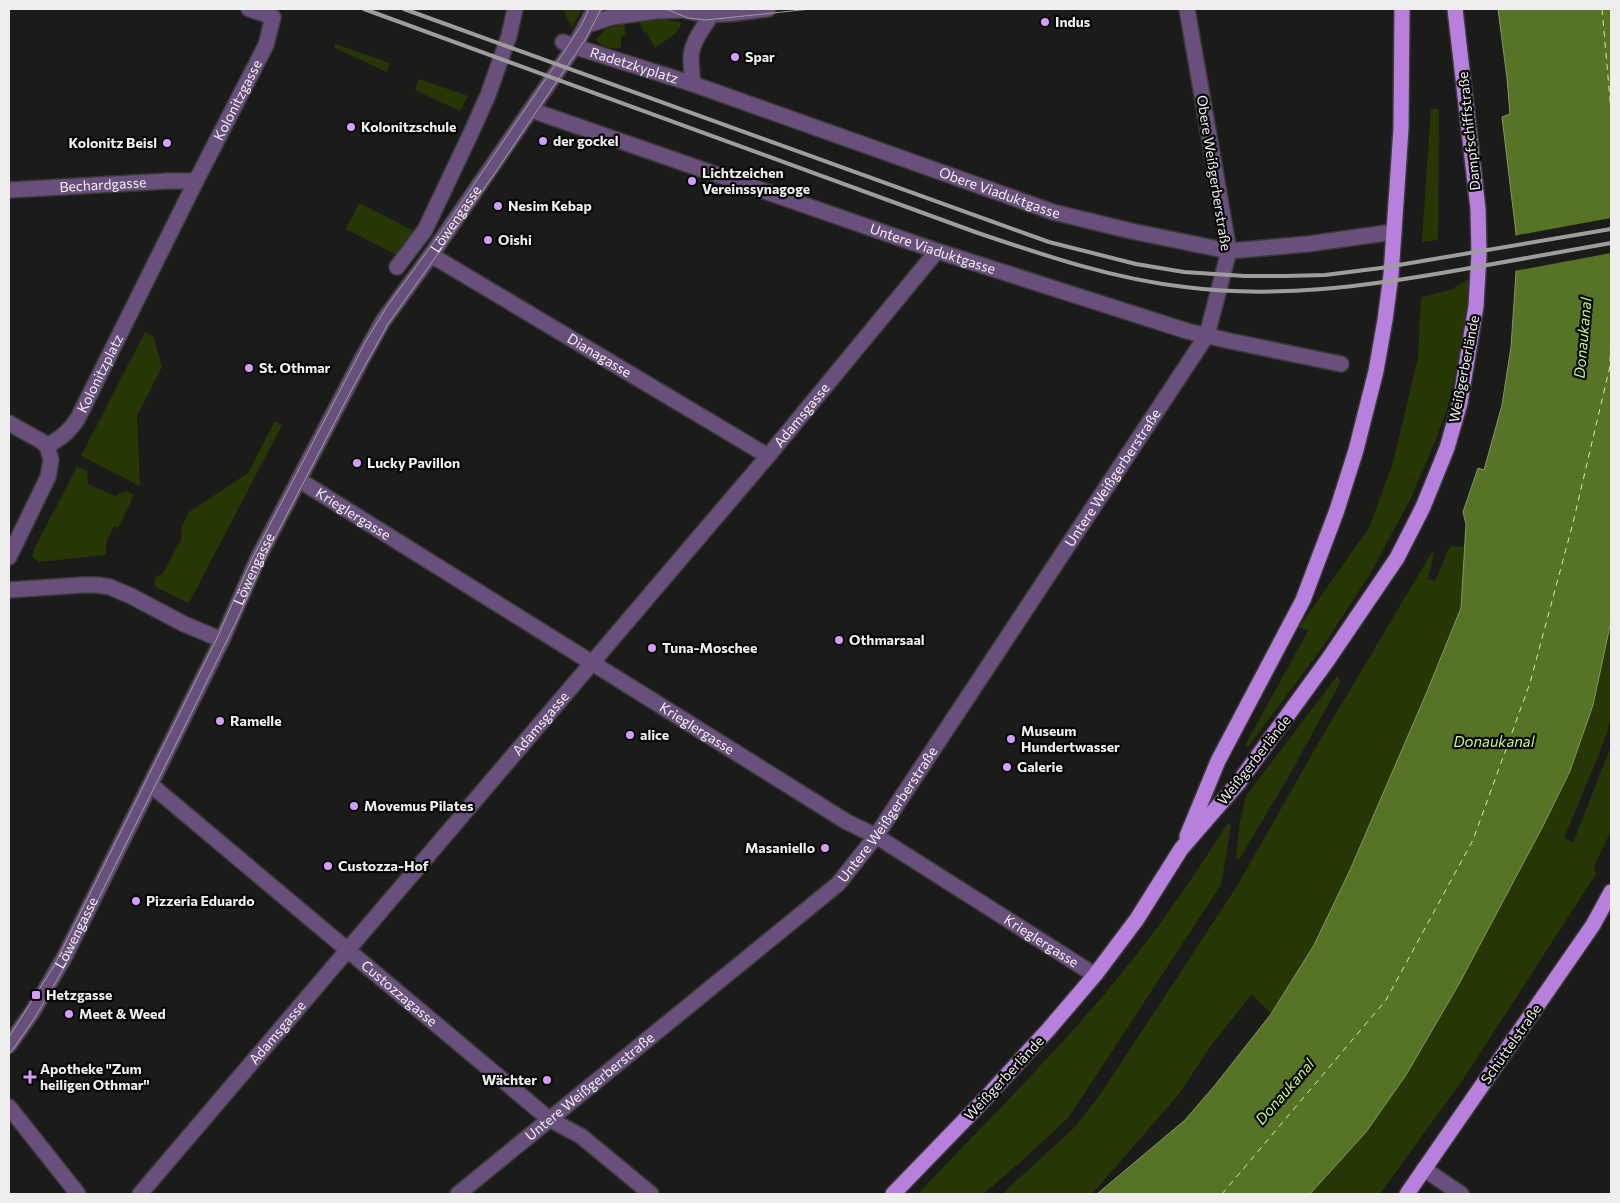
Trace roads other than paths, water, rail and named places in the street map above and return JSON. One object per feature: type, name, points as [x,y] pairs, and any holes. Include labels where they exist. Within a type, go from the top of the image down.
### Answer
[{"type":"main road","points":[[1181,849],[1218,761],[1303,600],[1337,510],[1356,450],[1376,371],[1391,275],[1401,129],[1402,9]]},
{"type":"main road","name":"Dampfschiffstraße","points":[[1455,9],[1477,199],[1479,254]]},
{"type":"main road","name":"Weißgerberlände","points":[[893,1194],[983,1101],[1095,976],[1137,919],[1181,849],[1239,782],[1327,661],[1397,558],[1423,507],[1447,448],[1460,403],[1476,306],[1479,254]]},
{"type":"main road","name":"Schüttelstraße","points":[[1408,1194],[1593,925],[1611,892]]},
{"type":"street","name":"Kolonitzgasse","points":[[196,181],[266,45],[273,17],[249,9]]},
{"type":"street","points":[[397,267],[425,230],[488,95],[509,36],[515,9]]},
{"type":"street","name":"Radetzkyplatz","points":[[531,110],[569,44],[587,25],[595,9]]},
{"type":"street","name":"Radetzkyplatz","points":[[587,25],[612,17],[656,11],[681,9],[701,14],[712,14],[768,9]]},
{"type":"street","name":"Obere Weißgerberstraße","points":[[1187,9],[1229,251],[1207,335]]},
{"type":"street","points":[[693,84],[692,50],[712,14]]},
{"type":"street","name":"Radetzkyplatz","points":[[569,44],[693,84]]},
{"type":"street","name":"Obere Viaduktgasse","points":[[693,84],[1053,212],[1131,231],[1229,251],[1308,244],[1393,232]]},
{"type":"street","name":"Untere Viaduktgasse","points":[[531,110],[938,251],[1178,328],[1341,364]]},
{"type":"street","name":"Löwengasse","points":[[9,1045],[33,1011],[65,956],[222,640],[258,558],[383,321],[531,110]]},
{"type":"street","name":"Bechardgasse","points":[[9,190],[196,181]]},
{"type":"street","name":"Kolonitzplatz","points":[[48,446],[62,438],[78,418],[196,181]]},
{"type":"street","name":"Adamsgasse","points":[[140,1194],[768,456],[938,251]]},
{"type":"street","name":"Dianagasse","points":[[431,255],[768,456]]},
{"type":"street","name":"Untere Weißgerberstraße","points":[[458,1194],[838,884],[876,836],[1207,335]]},
{"type":"street","points":[[9,423],[35,436],[48,446],[51,460],[48,476],[9,557]]},
{"type":"street","name":"Krieglergasse","points":[[299,480],[847,822],[876,836],[1095,976]]},
{"type":"street","points":[[9,590],[82,585],[110,587],[184,624],[222,640]]},
{"type":"street","name":"Custozzagasse","points":[[151,785],[549,1119],[581,1136],[651,1194]]},
{"type":"street","points":[[9,1107],[78,1194]]},
{"type":"street","points":[[1424,1169],[1461,1194]]},
{"type":"water","name":"Donaukanal","points":[[1498,9],[1611,9],[1611,621],[1593,705],[1570,771],[1459,984],[1406,1075],[1366,1132],[1310,1194],[1097,1194],[1185,1120],[1271,1014],[1314,945],[1350,870],[1461,608],[1466,524],[1463,512],[1478,468],[1484,470],[1502,405],[1511,347],[1516,273],[1516,233],[1502,117],[1510,114]]},
{"type":"tram line","points":[[9,1037],[54,966],[217,638],[252,559],[367,339],[388,305],[445,227],[562,55],[582,24],[589,9]]},
{"type":"tram line","points":[[9,1055],[34,1019],[61,973],[235,624],[270,547],[388,324],[493,176],[585,40],[601,9]]},
{"type":"tram line","points":[[666,9],[688,18],[706,20],[811,9]]},
{"type":"railway","points":[[364,9],[978,233],[1055,258],[1132,278],[1185,287],[1219,290],[1254,292],[1322,289],[1425,276],[1611,243]]},
{"type":"railway","points":[[404,9],[1049,242],[1136,264],[1184,272],[1245,276],[1325,275],[1381,268],[1611,229]]},
{"type":"place","name":"Indus","points":[[1045,22]]},
{"type":"place","name":"Spar","points":[[735,57]]},
{"type":"place","name":"Kolonitzschule","points":[[351,127]]},
{"type":"place","name":"der gockel","points":[[543,141]]},
{"type":"place","name":"Kolonitz Beisl","points":[[167,143]]},
{"type":"place","name":"Lichtzeichen Vereinssynagoge","points":[[692,181]]},
{"type":"place","name":"Nesim Kebap","points":[[498,206]]},
{"type":"place","name":"Oishi","points":[[488,240]]},
{"type":"place","name":"St. Othmar","points":[[249,368]]},
{"type":"place","name":"Lucky Pavillon","points":[[357,463]]},
{"type":"place","name":"Othmarsaal","points":[[839,640]]},
{"type":"place","name":"Tuna-Moschee","points":[[652,648]]},
{"type":"place","name":"Ramelle","points":[[220,721]]},
{"type":"place","name":"alice","points":[[630,735]]},
{"type":"place","name":"Museum Hundertwasser","points":[[1011,739]]},
{"type":"place","name":"Galerie","points":[[1007,767]]},
{"type":"place","name":"Movemus Pilates","points":[[354,806]]},
{"type":"place","name":"Masaniello","points":[[825,848]]},
{"type":"place","name":"Custozza-Hof","points":[[328,866]]},
{"type":"place","name":"Pizzeria Eduardo","points":[[136,901]]},
{"type":"place","name":"Hetzgasse","points":[[36,995]]},
{"type":"place","name":"Meet & Weed","points":[[69,1014]]},
{"type":"place","name":"Apotheke \"Zum heiligen Othmar\"","points":[[30,1077]]},
{"type":"place","name":"Wächter","points":[[547,1080]]}]
